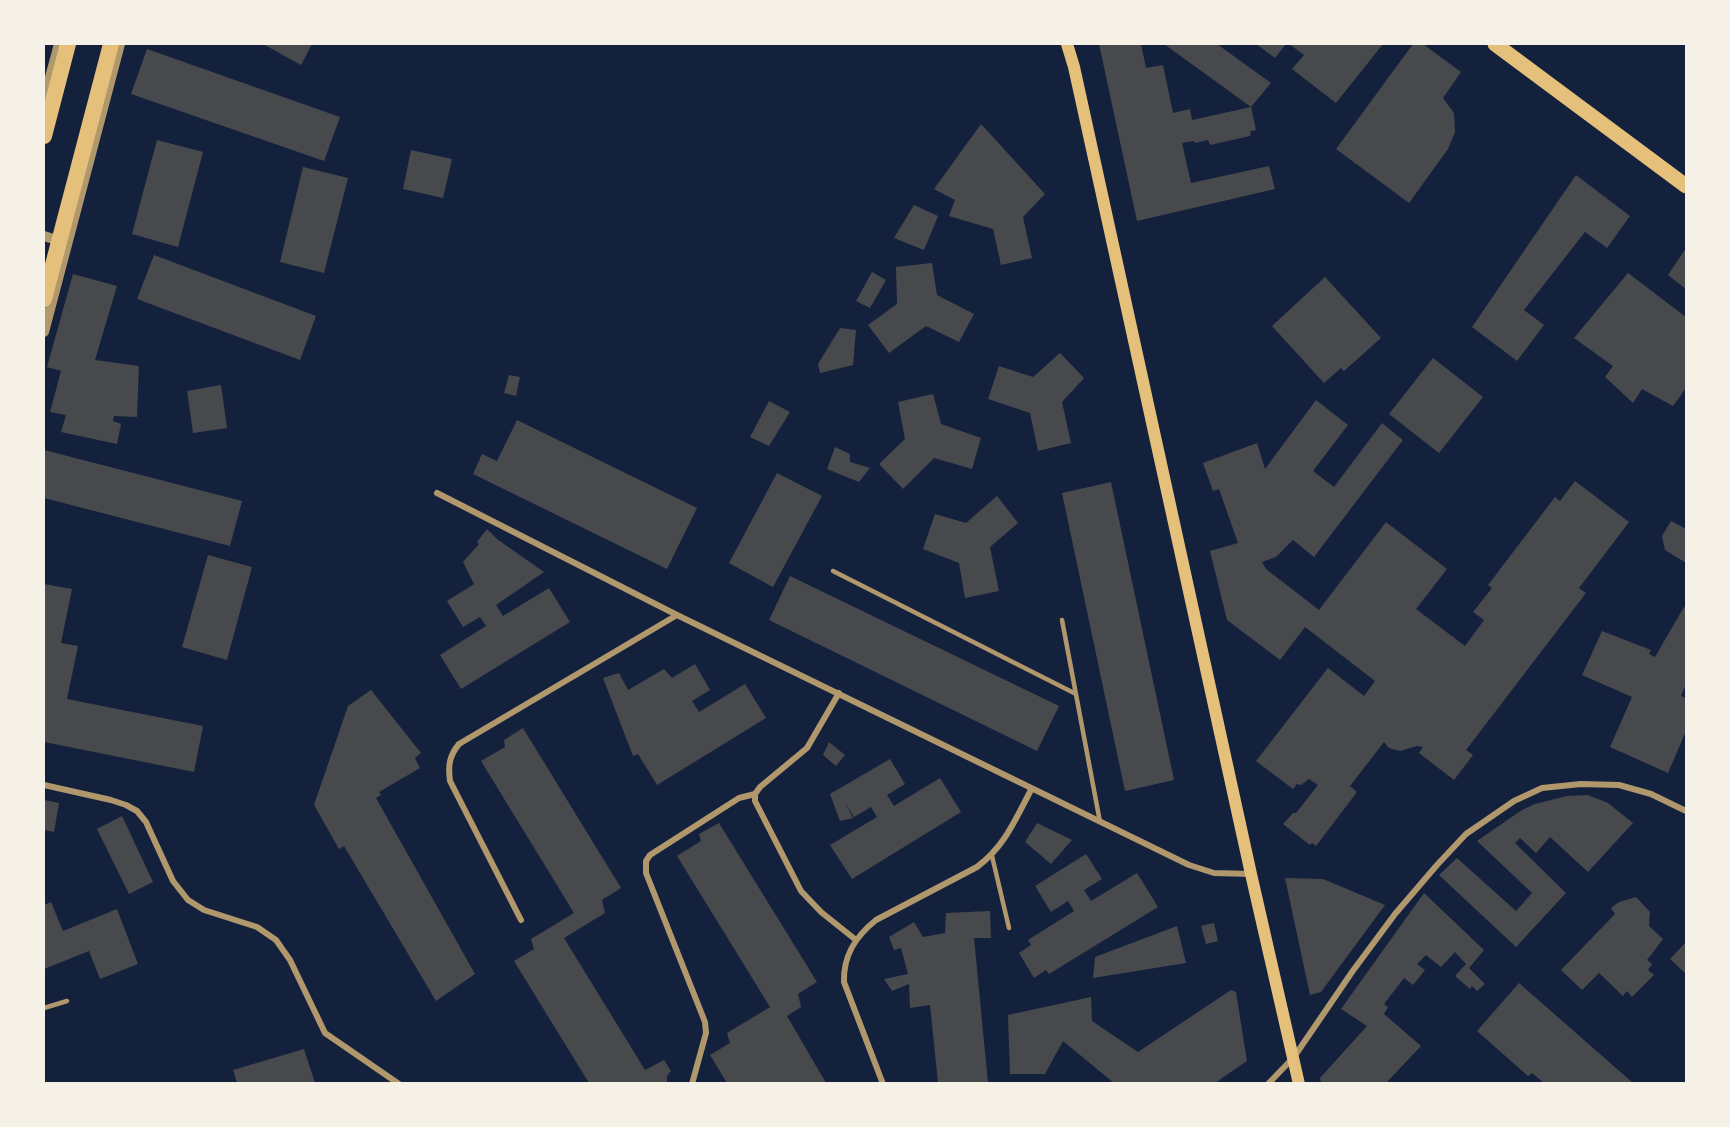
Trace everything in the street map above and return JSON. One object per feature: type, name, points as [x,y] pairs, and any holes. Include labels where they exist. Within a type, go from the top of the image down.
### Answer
[{"type":"highway","points":[[44,136],[68,44]]},
{"type":"highway","points":[[44,299],[111,44]]},
{"type":"main road","points":[[1067,44],[1074,67],[1299,1083]]},
{"type":"main road","points":[[1073,44],[1074,67]]},
{"type":"main road","points":[[1495,44],[1686,186]]},
{"type":"street","points":[[44,99],[58,44]]},
{"type":"street","points":[[44,332],[120,44]]},
{"type":"street","points":[[44,236],[68,243]]},
{"type":"street","points":[[437,493],[677,615],[839,693],[1031,790],[1189,865],[1214,873],[1251,874]]},
{"type":"street","points":[[521,920],[450,781],[448,766],[452,753],[459,744],[677,615]]},
{"type":"street","points":[[692,1083],[706,1033],[705,1022],[646,873],[646,861],[650,855],[739,798],[755,794],[760,787],[807,748],[839,693]]},
{"type":"street","points":[[1268,1083],[1294,1057],[1395,914],[1437,865],[1466,834],[1514,801],[1542,788],[1581,784],[1619,785],[1651,794],[1686,811]]},
{"type":"street","points":[[44,785],[111,800],[137,811],[146,822],[173,881],[188,900],[204,910],[257,927],[276,940],[290,960],[325,1033],[399,1083]]},
{"type":"street","points":[[884,1083],[844,982],[844,968],[849,952],[856,940],[876,920],[977,867],[992,856],[1005,840],[1031,790]]},
{"type":"street","points":[[755,794],[757,808],[801,891],[821,912],[856,940]]},
{"type":"lane","points":[[832,571],[1076,694]]},
{"type":"lane","points":[[1062,620],[1100,822]]},
{"type":"lane","points":[[992,856],[1009,928]]},
{"type":"lane","points":[[44,1008],[67,1001]]},
{"type":"building","points":[[263,44],[312,44],[301,65]]},
{"type":"building","points":[[1099,44],[1141,44],[1146,68],[1163,65],[1173,113],[1190,109],[1192,120],[1251,107],[1256,130],[1251,131],[1250,136],[1210,145],[1208,140],[1182,143],[1191,183],[1269,166],[1275,189],[1137,221]]},
{"type":"building","points":[[1164,44],[1217,44],[1271,83],[1251,107]]},
{"type":"building","points":[[1256,44],[1286,44],[1275,58]]},
{"type":"building","points":[[1289,44],[1383,44],[1336,103],[1292,69],[1304,55]]},
{"type":"building","points":[[1413,44],[1423,44],[1461,72],[1443,98],[1454,113],[1455,132],[1448,149],[1409,203],[1336,149]]},
{"type":"building","points":[[147,49],[340,117],[324,161],[131,94]]},
{"type":"building","points":[[981,124],[1045,194],[1023,217],[1032,258],[1001,265],[993,229],[949,216],[955,200],[934,189]]},
{"type":"building","points":[[157,140],[203,152],[178,247],[132,234]]},
{"type":"building","points":[[411,150],[452,159],[443,198],[403,189]]},
{"type":"building","points":[[303,167],[348,178],[324,273],[280,262]]},
{"type":"building","points":[[1576,175],[1630,216],[1607,248],[1585,232],[1524,310],[1544,325],[1517,361],[1472,327]]},
{"type":"building","points":[[914,205],[938,216],[924,250],[894,238]]},
{"type":"building","points":[[1686,248],[1686,289],[1668,275]]},
{"type":"building","points":[[154,255],[316,316],[300,360],[137,299]]},
{"type":"building","points":[[932,263],[937,295],[974,314],[959,342],[926,326],[889,353],[868,325],[897,304],[896,267]]},
{"type":"building","points":[[872,272],[886,280],[870,308],[856,301]]},
{"type":"building","points":[[1628,273],[1686,317],[1686,388],[1673,406],[1642,389],[1633,403],[1605,377],[1613,366],[1574,338]]},
{"type":"building","points":[[73,274],[117,286],[95,360],[139,366],[137,417],[114,416],[113,421],[121,424],[117,444],[61,432],[66,415],[50,412],[61,371],[47,367]]},
{"type":"building","points":[[1325,277],[1381,338],[1344,371],[1341,368],[1324,383],[1272,326]]},
{"type":"building","points":[[840,328],[856,330],[853,365],[820,373],[818,364]]},
{"type":"building","points":[[1060,353],[1084,378],[1062,402],[1071,443],[1038,451],[1030,413],[988,399],[999,366],[1033,377]]},
{"type":"building","points":[[1433,358],[1483,397],[1439,453],[1389,414]]},
{"type":"building","points":[[509,375],[520,377],[516,396],[504,393]]},
{"type":"building","points":[[221,385],[227,428],[193,433],[187,391]]},
{"type":"building","points":[[933,394],[941,424],[981,438],[972,469],[934,458],[903,489],[879,464],[905,439],[898,402]]},
{"type":"building","points":[[1316,400],[1348,425],[1313,471],[1334,487],[1382,423],[1403,440],[1314,557],[1293,540],[1276,557],[1262,562],[1266,569],[1319,610],[1386,522],[1447,569],[1416,609],[1465,646],[1484,620],[1473,612],[1492,588],[1488,585],[1555,497],[1560,501],[1575,481],[1629,522],[1579,588],[1586,593],[1466,750],[1473,755],[1454,780],[1419,753],[1423,747],[1417,746],[1400,751],[1389,748],[1384,742],[1350,786],[1357,792],[1316,846],[1312,843],[1310,845],[1283,824],[1293,813],[1296,813],[1318,785],[1309,779],[1301,785],[1297,784],[1293,789],[1256,761],[1328,668],[1364,696],[1375,681],[1305,627],[1280,660],[1227,620],[1210,551],[1238,543],[1219,489],[1213,491],[1203,463],[1257,443],[1265,469]]},
{"type":"building","points":[[769,401],[790,412],[769,446],[750,437]]},
{"type":"building","points":[[517,420],[697,508],[667,569],[473,474],[482,454],[497,461]]},
{"type":"building","points":[[835,447],[850,454],[850,462],[870,468],[859,482],[827,469]]},
{"type":"building","points":[[44,450],[242,501],[230,546],[44,498]]},
{"type":"building","points":[[777,473],[822,496],[773,587],[729,563]]},
{"type":"building","points":[[1111,482],[1174,780],[1125,791],[1062,493]]},
{"type":"building","points":[[997,496],[1018,523],[990,547],[999,591],[965,598],[959,563],[923,549],[935,514],[966,523]]},
{"type":"building","points":[[1671,521],[1686,529],[1686,563],[1665,550],[1662,536]]},
{"type":"building","points":[[487,529],[497,539],[544,572],[496,605],[503,616],[549,588],[570,622],[461,689],[440,655],[486,626],[480,617],[463,627],[447,601],[474,584],[463,562],[479,544],[477,542]]},
{"type":"building","points":[[208,555],[252,567],[227,660],[182,647]]},
{"type":"building","points":[[790,576],[1059,706],[1037,751],[769,620]]},
{"type":"building","points":[[44,584],[72,589],[61,643],[78,646],[67,699],[203,726],[194,772],[44,742]]},
{"type":"building","points":[[1684,607],[1686,608],[1686,684],[1681,696],[1686,698],[1686,731],[1668,773],[1610,747],[1632,697],[1582,675],[1602,631],[1651,650],[1649,654],[1655,657]]},
{"type":"building","points":[[695,664],[710,690],[692,701],[699,712],[745,684],[766,718],[657,785],[638,754],[633,756],[603,678],[619,673],[628,690],[664,669],[672,678]]},
{"type":"building","points":[[371,690],[421,753],[415,758],[420,768],[379,792],[381,795],[376,798],[475,974],[436,1001],[344,846],[339,849],[314,805],[348,706]]},
{"type":"building","points":[[523,728],[621,888],[602,900],[605,913],[564,938],[645,1070],[664,1060],[671,1071],[667,1076],[667,1083],[589,1083],[514,961],[534,949],[531,939],[574,913],[481,761],[505,747],[504,740]]},
{"type":"building","points":[[829,742],[845,755],[836,766],[823,755]]},
{"type":"building","points":[[890,759],[905,784],[887,795],[894,806],[940,778],[961,812],[852,879],[830,845],[877,817],[871,807],[854,817],[845,802],[853,818],[840,821],[830,794]]},
{"type":"building","points":[[1588,795],[1608,803],[1633,823],[1588,872],[1550,837],[1536,853],[1520,838],[1515,843],[1566,893],[1516,947],[1439,875],[1457,858],[1516,911],[1532,893],[1477,841],[1522,810],[1535,804],[1567,796]]},
{"type":"building","points":[[44,800],[59,803],[54,832],[44,830]]},
{"type":"building","points":[[122,816],[153,882],[129,894],[97,829]]},
{"type":"building","points":[[719,823],[817,982],[798,994],[801,1007],[787,1016],[826,1083],[727,1083],[710,1055],[730,1043],[727,1033],[770,1007],[677,856],[701,841],[699,834]]},
{"type":"building","points":[[1037,823],[1072,840],[1051,864],[1025,842]]},
{"type":"building","points":[[1086,854],[1102,879],[1084,890],[1091,901],[1137,873],[1158,907],[1049,974],[1046,970],[1034,978],[1019,953],[1031,945],[1028,940],[1074,911],[1068,901],[1051,912],[1035,886]]},
{"type":"building","points":[[1285,878],[1323,879],[1385,905],[1321,992],[1310,995]]},
{"type":"building","points":[[1424,893],[1484,950],[1469,968],[1485,984],[1477,991],[1472,986],[1470,989],[1455,976],[1466,964],[1455,952],[1441,967],[1426,955],[1417,964],[1425,970],[1413,985],[1404,978],[1384,1004],[1388,1007],[1384,1014],[1421,1046],[1386,1083],[1321,1083],[1320,1078],[1367,1026],[1341,1009]]},
{"type":"building","points":[[1636,897],[1650,912],[1649,926],[1663,939],[1647,960],[1652,964],[1648,970],[1654,975],[1632,997],[1627,991],[1623,996],[1599,973],[1582,990],[1561,970],[1615,914],[1611,908],[1619,902]]},
{"type":"building","points":[[51,902],[63,931],[117,909],[138,964],[100,979],[89,951],[44,969],[44,905]]},
{"type":"building","points":[[990,911],[991,938],[974,938],[988,1083],[938,1083],[930,1005],[910,1008],[909,984],[892,991],[884,979],[908,974],[901,948],[894,950],[889,937],[914,922],[923,937],[945,933],[946,913]]},
{"type":"building","points":[[1214,923],[1218,941],[1206,944],[1201,926]]},
{"type":"building","points":[[1177,926],[1186,963],[1093,978],[1095,957]]},
{"type":"building","points":[[1686,942],[1686,974],[1670,959]]},
{"type":"building","points":[[1519,983],[1633,1083],[1544,1083],[1532,1073],[1528,1076],[1477,1031]]},
{"type":"building","points":[[1231,990],[1236,992],[1247,1061],[1215,1083],[1114,1083],[1063,1041],[1045,1074],[1010,1074],[1008,1015],[1091,997],[1092,1021],[1138,1052]]},
{"type":"building","points":[[304,1049],[315,1083],[237,1083],[233,1070]]}]
